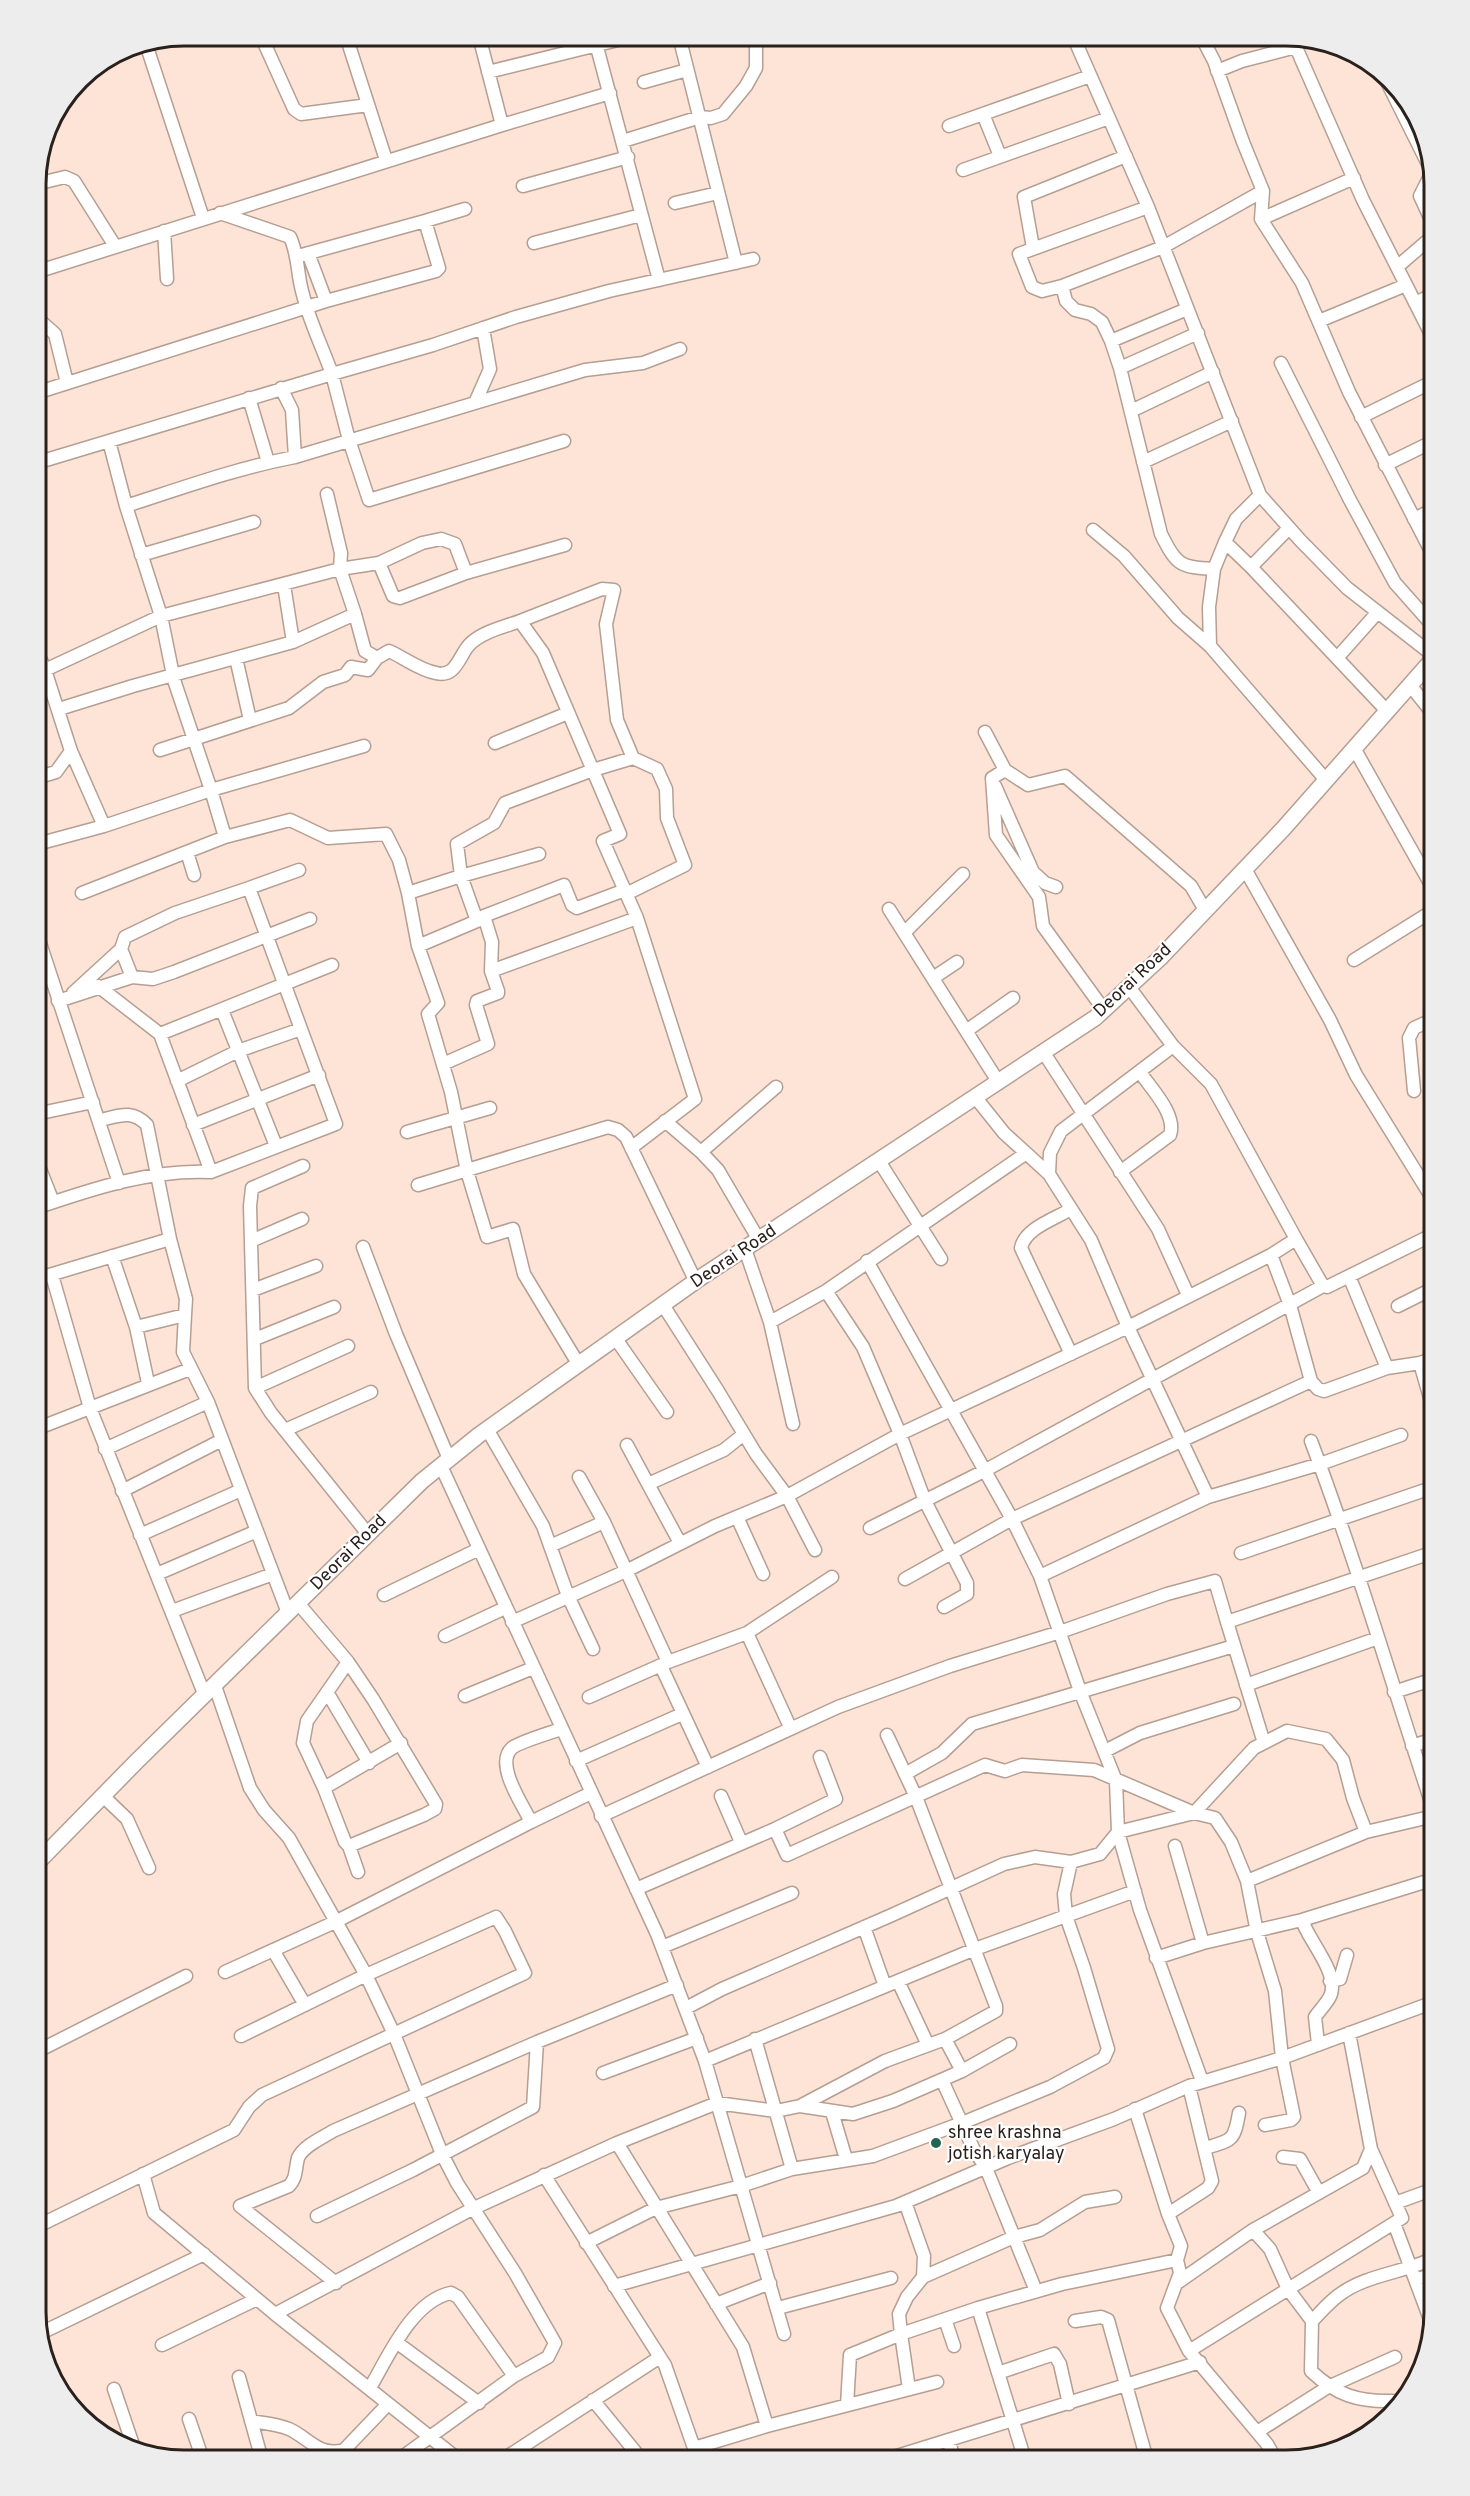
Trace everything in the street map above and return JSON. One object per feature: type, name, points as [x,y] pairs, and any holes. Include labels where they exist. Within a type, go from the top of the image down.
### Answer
[{"type":"street","points":[[266,46],[294,109],[301,114],[368,105]]},
{"type":"street","points":[[349,46],[386,160]]},
{"type":"street","points":[[482,46],[502,125]]},
{"type":"street","points":[[488,72],[576,46]]},
{"type":"street","points":[[596,46],[628,157],[659,280]]},
{"type":"street","points":[[682,46],[735,263]]},
{"type":"street","points":[[623,141],[700,117],[711,118],[723,114],[746,86],[756,68],[756,47]]},
{"type":"street","points":[[1078,47],[1148,207],[1260,495],[1288,528],[1347,588],[1424,649]]},
{"type":"street","points":[[1206,47],[1263,191],[1261,219],[1302,283],[1362,417],[1424,538]]},
{"type":"street","points":[[1217,71],[1280,47]]},
{"type":"street","points":[[1296,47],[1354,178],[1424,321]]},
{"type":"street","points":[[148,51],[203,218]]},
{"type":"street","points":[[644,82],[687,70]]},
{"type":"street","points":[[950,126],[1090,76]]},
{"type":"street","points":[[47,268],[386,160],[610,93]]},
{"type":"street","points":[[1400,108],[1415,139]]},
{"type":"street","points":[[983,114],[1000,156]]},
{"type":"street","points":[[963,170],[1109,118]]},
{"type":"street","points":[[1033,248],[1024,197],[1126,156]]},
{"type":"street","points":[[523,186],[628,157]]},
{"type":"street","points":[[47,181],[65,177],[74,181],[115,246]]},
{"type":"street","points":[[1261,219],[1354,178]]},
{"type":"street","points":[[1424,188],[1420,196],[1424,205]]},
{"type":"street","points":[[1148,207],[1019,254],[1032,287],[1042,291],[1062,286],[1163,247],[1263,191]]},
{"type":"street","points":[[675,203],[718,193]]},
{"type":"street","points":[[303,255],[465,209]]},
{"type":"street","points":[[220,213],[290,237],[303,255],[326,301]]},
{"type":"street","points":[[534,243],[641,215]]},
{"type":"street","points":[[47,389],[326,301],[436,271],[439,268],[425,220]]},
{"type":"street","points":[[164,231],[167,279]]},
{"type":"street","points":[[1397,267],[1424,244]]},
{"type":"street","points":[[303,255],[300,281],[332,374],[349,440],[369,500],[564,441]]},
{"type":"street","points":[[47,460],[281,388],[433,345],[516,316],[753,258]]},
{"type":"street","points":[[1319,321],[1406,285]]},
{"type":"street","points":[[1062,286],[1066,301],[1075,310],[1091,314],[1102,322],[1111,340],[1161,534],[1172,558],[1188,567],[1214,569]]},
{"type":"street","points":[[1415,303],[1424,299]]},
{"type":"street","points":[[1111,340],[1187,309]]},
{"type":"street","points":[[47,327],[55,334],[67,383]]},
{"type":"street","points":[[475,403],[490,369],[483,328]]},
{"type":"street","points":[[1120,368],[1197,333]]},
{"type":"street","points":[[126,506],[189,484],[268,462],[295,457],[585,370],[643,363],[680,349]]},
{"type":"street","points":[[1281,363],[1395,583],[1424,616]]},
{"type":"street","points":[[1131,411],[1213,372]]},
{"type":"street","points":[[1362,417],[1424,386]]},
{"type":"street","points":[[281,388],[292,410],[295,457]]},
{"type":"street","points":[[249,398],[268,462]]},
{"type":"street","points":[[1143,462],[1232,421]]},
{"type":"street","points":[[109,441],[126,506],[161,616],[173,675],[225,837]]},
{"type":"street","points":[[1385,465],[1424,446]]},
{"type":"street","points":[[327,494],[341,553],[340,569],[365,651],[377,658]]},
{"type":"street","points":[[1210,646],[1209,607],[1214,569],[1236,519],[1260,495]]},
{"type":"street","points":[[1414,519],[1424,514]]},
{"type":"street","points":[[141,555],[254,522]]},
{"type":"street","points":[[1251,567],[1288,528]]},
{"type":"street","points":[[1093,530],[1124,556],[1178,618],[1210,646],[1326,780]]},
{"type":"street","points":[[47,668],[161,616],[340,569],[379,563],[422,543],[441,539],[455,544],[466,573]]},
{"type":"street","points":[[1225,542],[1387,711]]},
{"type":"street","points":[[379,563],[393,596],[400,598],[466,573],[565,545]]},
{"type":"street","points":[[284,585],[293,642]]},
{"type":"street","points":[[160,750],[289,708],[323,682],[345,675],[351,667],[368,670],[377,658],[389,651],[416,666],[437,674],[446,674],[454,669],[468,646],[477,637],[602,589],[614,590],[606,624],[617,720],[633,758]]},
{"type":"street","points":[[1336,658],[1377,613]]},
{"type":"street","points":[[59,709],[293,642],[355,614]]},
{"type":"street","points":[[520,621],[543,653],[620,834],[603,841],[637,918],[695,1099],[631,1148]]},
{"type":"street","points":[[236,658],[250,720]]},
{"type":"street","name":"Deorai Road","points":[[46,1850],[422,1481],[445,1462],[696,1282],[1044,1053],[1104,1010],[1245,869],[1424,669]]},
{"type":"street","points":[[47,685],[59,709],[72,751],[104,826]]},
{"type":"street","points":[[1410,685],[1424,702]]},
{"type":"street","points":[[495,743],[568,713]]},
{"type":"street","points":[[985,732],[1005,770],[1028,785],[1065,776],[1191,886],[1205,910]]},
{"type":"street","points":[[47,841],[104,826],[211,790],[364,746]]},
{"type":"street","points":[[1354,748],[1424,872]]},
{"type":"street","points":[[47,775],[56,772],[72,751]]},
{"type":"street","points":[[418,946],[481,919],[564,885],[572,905],[577,908],[625,892],[685,865],[667,818],[666,789],[657,769],[633,758],[593,770],[505,803],[494,824],[457,844],[461,876],[481,919],[492,942],[491,971],[498,993],[477,1001],[476,1005],[488,1044],[443,1064]]},
{"type":"street","points":[[992,778],[1005,770]]},
{"type":"street","points":[[992,778],[1033,872],[1045,882],[1056,887]]},
{"type":"street","points":[[992,778],[996,835],[1039,897],[1042,926],[1104,1010]]},
{"type":"street","points":[[82,893],[225,837],[290,820],[328,838],[386,834],[399,860],[418,946],[438,1003],[428,1014],[487,1237],[513,1229],[524,1274],[579,1365]]},
{"type":"street","points":[[187,852],[194,875]]},
{"type":"street","points":[[408,893],[539,854]]},
{"type":"street","points":[[1245,869],[1330,1020],[1356,1076],[1424,1185]]},
{"type":"street","points":[[132,977],[122,949],[125,937],[174,913],[299,870]]},
{"type":"street","points":[[904,933],[963,874]]},
{"type":"street","points":[[47,1204],[96,1187],[192,1171],[211,1172],[336,1124],[249,888]]},
{"type":"street","points":[[889,909],[999,1083]]},
{"type":"street","points":[[1354,960],[1424,916]]},
{"type":"street","points":[[491,971],[637,918]]},
{"type":"street","points":[[64,998],[132,977],[153,979],[310,919]]},
{"type":"street","points":[[64,998],[122,949]]},
{"type":"street","points":[[47,956],[64,998],[93,1102],[119,1183]]},
{"type":"street","points":[[933,978],[957,962]]},
{"type":"street","points":[[160,1034],[332,965]]},
{"type":"street","points":[[98,986],[160,1034],[211,1172]]},
{"type":"street","points":[[1129,987],[1173,1046],[1211,1084],[1323,1287]]},
{"type":"street","points":[[966,1031],[1013,998]]},
{"type":"street","points":[[222,1010],[276,1146]]},
{"type":"street","points":[[1414,1091],[1409,1038],[1414,1028],[1424,1024]]},
{"type":"street","points":[[177,1081],[238,1051],[301,1029]]},
{"type":"street","points":[[1049,1174],[1050,1153],[1061,1131],[1084,1116],[1173,1046]]},
{"type":"street","points":[[1044,1053],[1158,1229],[1188,1295]]},
{"type":"street","points":[[1120,1172],[1170,1135],[1172,1127],[1170,1116],[1140,1072]]},
{"type":"street","points":[[193,1125],[319,1075]]},
{"type":"street","points":[[701,1152],[776,1087]]},
{"type":"street","points":[[976,1098],[990,1118],[1025,1154],[1049,1174],[1091,1240],[1128,1327],[1208,1497]]},
{"type":"street","points":[[47,1112],[93,1102]]},
{"type":"street","points":[[407,1132],[490,1108]]},
{"type":"street","points":[[99,1120],[128,1114],[139,1117],[147,1125],[170,1239],[186,1299],[183,1352],[208,1402],[273,1574],[293,1608],[348,1662],[401,1743],[436,1804],[435,1809],[349,1846]]},
{"type":"street","points":[[665,1121],[718,1170],[759,1240]]},
{"type":"street","points":[[418,1185],[608,1127],[618,1130],[626,1137],[696,1282]]},
{"type":"street","points":[[770,1322],[826,1291],[1025,1154]]},
{"type":"street","points":[[879,1161],[941,1260]]},
{"type":"street","points":[[303,1166],[252,1188],[250,1206],[255,1388],[285,1430],[368,1534]]},
{"type":"street","points":[[47,1186],[53,1202]]},
{"type":"street","points":[[1071,1209],[1029,1233],[1023,1239],[1021,1248],[1071,1354]]},
{"type":"street","points":[[251,1241],[302,1219]]},
{"type":"street","points":[[46,1276],[170,1239]]},
{"type":"street","points":[[512,1622],[626,1571],[736,1517],[787,1496],[900,1434],[1128,1327],[1271,1255],[1296,1239]]},
{"type":"street","points":[[870,1528],[984,1471],[1323,1287],[1424,1239]]},
{"type":"street","points":[[363,1246],[479,1550],[636,1889],[686,2008],[705,2061],[784,2334]]},
{"type":"street","points":[[745,1249],[770,1322],[793,1424]]},
{"type":"street","points":[[1271,1255],[1290,1305],[1311,1381],[1318,1389],[1324,1391],[1387,1368],[1412,1366],[1424,1362]]},
{"type":"street","points":[[112,1256],[136,1327],[148,1383]]},
{"type":"street","points":[[867,1261],[1012,1519],[1040,1576],[1080,1691],[1116,1781],[1118,1832],[1156,1958],[1202,2081]]},
{"type":"street","points":[[253,1290],[316,1266]]},
{"type":"street","points":[[52,1275],[90,1407],[105,1449],[172,1611],[210,1691],[250,1788],[264,1810],[288,1838],[366,1975],[394,2034],[442,2154],[472,2209],[515,2272],[555,2343],[548,2357],[514,2376],[413,2449]]},
{"type":"street","points":[[1349,1276],[1387,1368]]},
{"type":"street","points":[[826,1291],[863,1347],[900,1434],[925,1501],[967,1582],[967,1594],[944,1607]]},
{"type":"street","points":[[1398,1306],[1424,1293]]},
{"type":"street","points":[[663,1305],[744,1434],[787,1496],[815,1550]]},
{"type":"street","points":[[255,1339],[334,1307]]},
{"type":"street","points":[[136,1327],[185,1316]]},
{"type":"street","points":[[616,1338],[667,1412]]},
{"type":"street","points":[[255,1388],[348,1346]]},
{"type":"street","points":[[1420,1363],[1424,1377]]},
{"type":"street","points":[[46,1425],[190,1368]]},
{"type":"street","points":[[905,1579],[1012,1519],[1181,1439],[1311,1381]]},
{"type":"street","points":[[285,1430],[371,1392]]},
{"type":"street","points":[[105,1449],[208,1402]]},
{"type":"street","points":[[488,1430],[543,1526],[568,1596],[593,1650]]},
{"type":"street","points":[[648,1484],[724,1450],[744,1434]]},
{"type":"street","points":[[1040,1576],[1208,1497],[1320,1464],[1401,1436]]},
{"type":"street","points":[[122,1491],[222,1440]]},
{"type":"street","points":[[1311,1441],[1360,1577],[1394,1692],[1424,1781]]},
{"type":"street","points":[[627,1445],[680,1543]]},
{"type":"street","points":[[579,1477],[604,1522],[626,1571],[682,1714],[708,1767]]},
{"type":"street","points":[[140,1535],[242,1490]]},
{"type":"street","points":[[1241,1553],[1424,1491]]},
{"type":"street","points":[[736,1517],[763,1574]]},
{"type":"street","points":[[550,1546],[604,1522]]},
{"type":"street","points":[[157,1574],[257,1531]]},
{"type":"street","points":[[384,1595],[479,1550]]},
{"type":"street","points":[[1227,1622],[1424,1555]]},
{"type":"street","points":[[172,1611],[273,1574]]},
{"type":"street","points":[[589,1697],[664,1664],[747,1633],[832,1577]]},
{"type":"street","points":[[601,1816],[790,1727],[838,1707],[950,1666],[1060,1632],[1167,1594],[1215,1581],[1264,1743]]},
{"type":"street","points":[[445,1636],[505,1608]]},
{"type":"street","points":[[747,1633],[790,1727]]},
{"type":"street","points":[[1246,1685],[1378,1638]]},
{"type":"street","points":[[905,1774],[942,1753],[972,1724],[1234,1646]]},
{"type":"street","points":[[348,1662],[308,1721],[303,1743],[345,1842],[349,1846],[358,1872]]},
{"type":"street","points":[[465,1695],[533,1668]]},
{"type":"street","points":[[1394,1692],[1424,1683]]},
{"type":"street","points":[[327,1692],[369,1763]]},
{"type":"street","points":[[1105,1751],[1140,1733],[1234,1704]]},
{"type":"street","points":[[576,1761],[682,1714]]},
{"type":"street","points":[[531,1822],[506,1770],[506,1758],[512,1748],[561,1729]]},
{"type":"street","points":[[686,2008],[722,1989],[950,1890],[1004,1864],[1035,1857],[1071,1862],[1100,1854],[1118,1832],[1194,1813],[1254,1748],[1287,1731],[1326,1739],[1343,1760],[1353,1798],[1366,1832]]},
{"type":"street","points":[[275,2314],[472,2209],[617,2143],[717,2103],[776,2111],[801,2106],[885,2061],[945,2039],[996,2011],[995,2000],[950,1890],[916,1797],[887,1735]]},
{"type":"street","points":[[1412,1746],[1424,1742]]},
{"type":"street","points":[[324,1788],[401,1743]]},
{"type":"street","points":[[636,1889],[775,1829],[836,1799],[820,1757]]},
{"type":"street","points":[[775,1829],[787,1855],[985,1765],[1005,1771],[1022,1765],[1094,1770],[1194,1813],[1215,1818],[1231,1842],[1247,1881],[1257,1932],[1275,1991],[1282,2058],[1294,2117],[1291,2120],[1265,2125]]},
{"type":"street","points":[[225,1972],[336,1922],[591,1792]]},
{"type":"street","points":[[103,1796],[127,1819],[149,1868]]},
{"type":"street","points":[[721,1797],[741,1842]]},
{"type":"street","points":[[1247,1881],[1366,1832],[1424,1818]]},
{"type":"street","points":[[1175,1846],[1203,1943]]},
{"type":"street","points":[[586,2243],[656,2208],[741,2186],[792,2169],[873,2156],[1050,2087],[1104,2058],[1108,2049],[1066,1916],[1064,1894],[1071,1862]]},
{"type":"street","points":[[1156,1958],[1203,1943],[1302,1920],[1424,1882]]},
{"type":"street","points":[[705,2061],[975,1950],[1135,1891]]},
{"type":"street","points":[[662,1947],[792,1893]]},
{"type":"street","points":[[46,2222],[234,2130],[249,2107],[262,2094],[525,1973],[505,1930],[496,1917],[366,1975],[241,2036]]},
{"type":"street","points":[[1302,1920],[1305,1933],[1320,1951],[1330,1981],[1331,1994],[1315,2017],[1318,2044]]},
{"type":"street","points":[[864,1928],[885,1986]]},
{"type":"street","points":[[273,1950],[305,2005]]},
{"type":"street","points":[[1330,1981],[1340,1979],[1347,1955]]},
{"type":"street","points":[[46,2047],[186,1977]]},
{"type":"street","points":[[898,1981],[928,2045]]},
{"type":"street","points":[[336,2283],[240,2206],[289,2186],[295,2180],[299,2157],[304,2149],[333,2131],[537,2042],[677,1986]]},
{"type":"street","points":[[614,2286],[905,2202],[1189,2085],[1282,2058],[1424,2006]]},
{"type":"street","points":[[1189,2351],[1402,2218],[1371,2149],[1349,2033]]},
{"type":"street","points":[[603,2073],[697,2038]]},
{"type":"street","points":[[755,2039],[792,2169]]},
{"type":"street","points":[[945,2039],[962,2071]]},
{"type":"street","points":[[316,2216],[414,2170],[532,2107],[537,2042]]},
{"type":"street","points":[[801,2106],[853,2114],[942,2080],[1010,2044]]},
{"type":"street","points":[[942,2080],[986,2168],[1036,2291]]},
{"type":"street","points":[[1168,2214],[1208,2188],[1212,2181],[1189,2085]]},
{"type":"street","points":[[1135,2109],[1168,2214],[1181,2246],[1177,2260],[1180,2272],[1167,2308],[1189,2351],[1257,2432],[1269,2450]]},
{"type":"street","points":[[832,2112],[846,2159]]},
{"type":"street","points":[[1205,2148],[1231,2140],[1236,2135],[1239,2113]]},
{"type":"street","points":[[617,2143],[743,2347],[767,2426]]},
{"type":"street","points":[[1177,2283],[1253,2230],[1363,2168],[1371,2149]]},
{"type":"street","points":[[1283,2157],[1300,2159],[1319,2193]]},
{"type":"street","points":[[142,2174],[153,2213],[275,2314],[445,2449]]},
{"type":"street","points":[[544,2175],[665,2365],[694,2448],[767,2426],[937,2382]]},
{"type":"street","points":[[1395,2204],[1424,2193]]},
{"type":"street","points":[[909,2389],[899,2314],[907,2297],[923,2277],[1014,2237],[1040,2230],[1085,2202],[1115,2197]]},
{"type":"street","points":[[905,2202],[924,2256],[923,2277]]},
{"type":"street","points":[[1394,2223],[1424,2302]]},
{"type":"street","points":[[1253,2230],[1270,2249],[1288,2289],[1312,2321],[1311,2371],[1328,2387],[1370,2401],[1390,2401]]},
{"type":"street","points":[[48,2330],[204,2254]]},
{"type":"street","points":[[847,2405],[850,2355],[901,2334],[1036,2291],[1177,2260]]},
{"type":"street","points":[[1312,2321],[1338,2295],[1357,2284],[1410,2265],[1424,2263]]},
{"type":"street","points":[[778,2308],[891,2277]]},
{"type":"street","points":[[1416,2279],[1424,2277]]},
{"type":"street","points":[[716,2304],[770,2283]]},
{"type":"street","points":[[370,2388],[411,2319],[441,2296],[451,2293],[458,2297],[514,2376]]},
{"type":"street","points":[[162,2345],[257,2299]]},
{"type":"street","points":[[978,2308],[1021,2450]]},
{"type":"street","points":[[1075,2321],[1101,2317],[1108,2320],[1144,2450]]},
{"type":"street","points":[[945,2319],[954,2346]]},
{"type":"street","points":[[396,2342],[479,2403]]},
{"type":"street","points":[[998,2373],[1054,2354],[1060,2364],[1069,2404]]},
{"type":"street","points":[[520,2449],[660,2357]]},
{"type":"street","points":[[1257,2432],[1328,2387],[1395,2357]]},
{"type":"street","points":[[918,2450],[1200,2362]]},
{"type":"street","points":[[239,2377],[259,2449]]},
{"type":"street","points":[[114,2390],[131,2438]]},
{"type":"street","points":[[593,2400],[633,2449]]},
{"type":"street","points":[[345,2449],[388,2404]]},
{"type":"street","points":[[189,2419],[199,2449]]},
{"type":"street","points":[[251,2421],[289,2428],[318,2449]]},
{"type":"street","points":[[948,2440],[951,2450]]},
{"type":"place","name":"shree krashna jotish karyalay","points":[[936,2143]]}]
